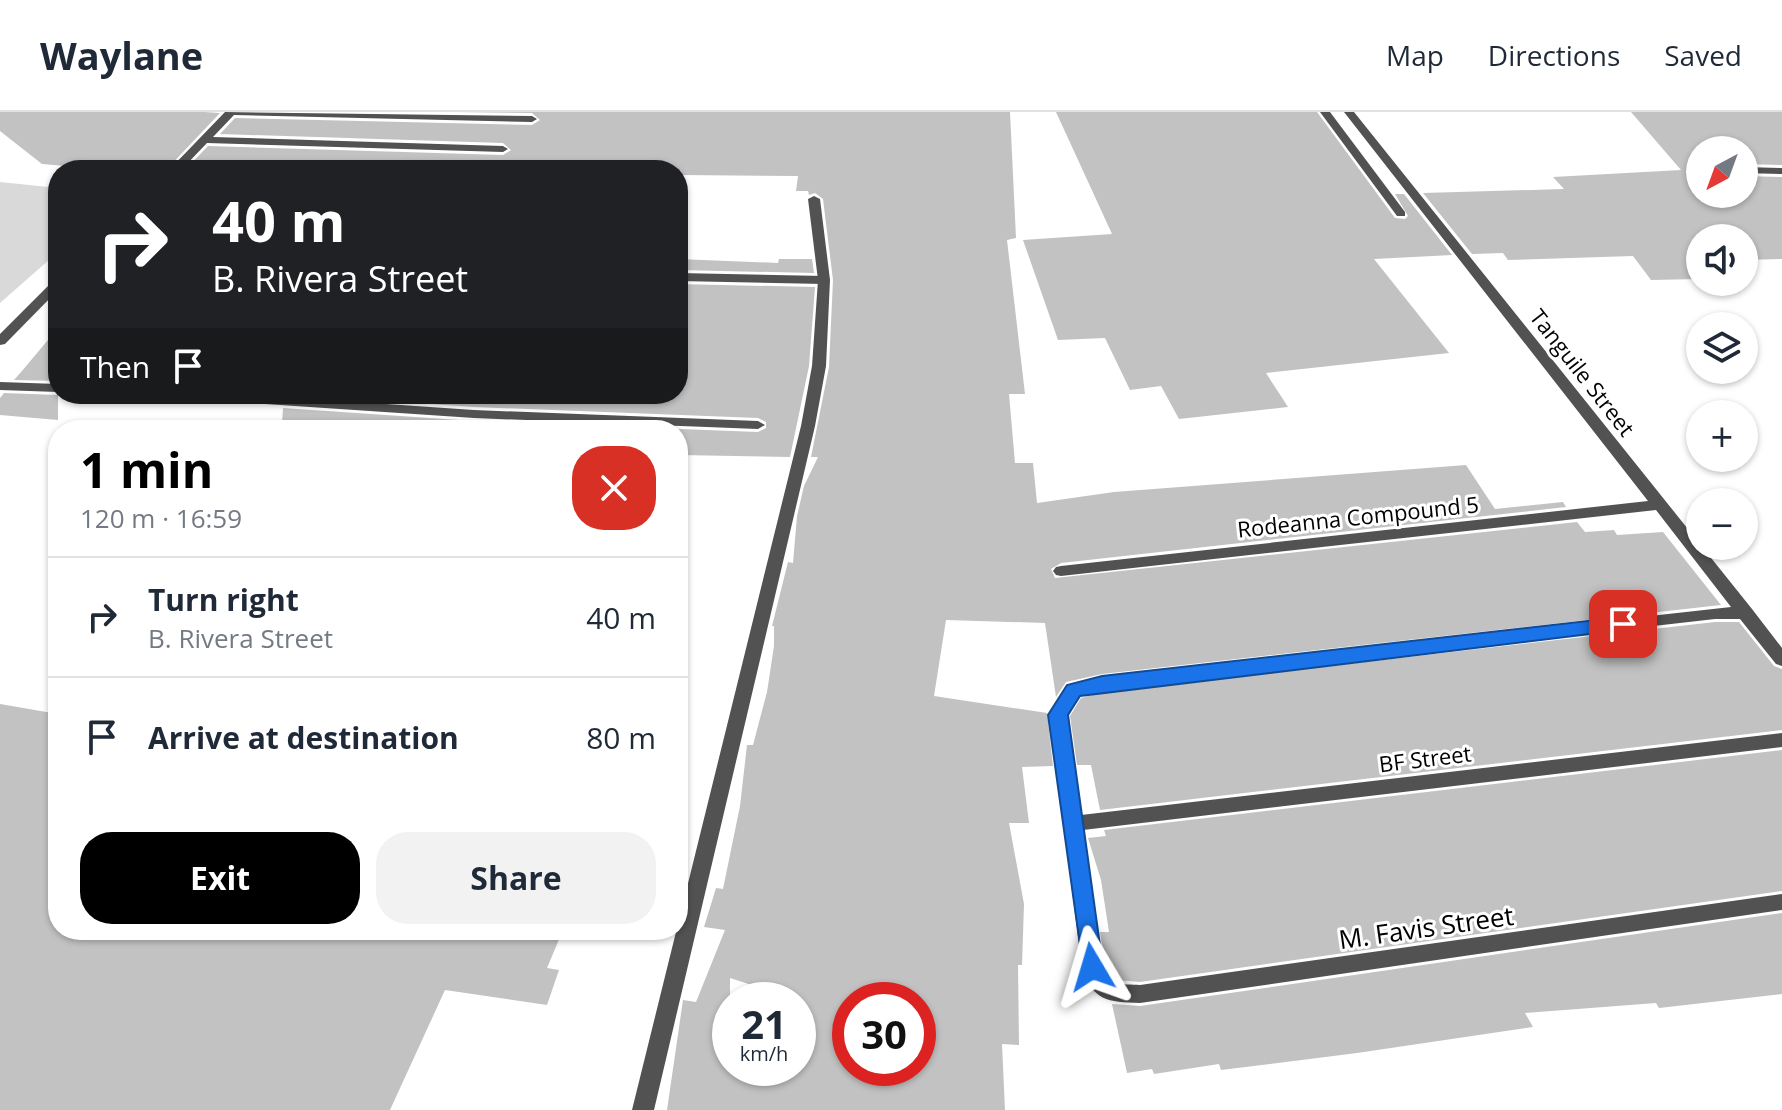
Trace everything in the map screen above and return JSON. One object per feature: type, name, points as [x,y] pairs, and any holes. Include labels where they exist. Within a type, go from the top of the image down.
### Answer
[{"type":"street","points":[[186,160],[231,112],[532,119]]},
{"type":"street","points":[[1325,112],[1401,214]]},
{"type":"street","name":"Tanguile Street","points":[[1349,112],[1782,660]]},
{"type":"street","points":[[207,140],[503,149]]},
{"type":"street","points":[[1758,170],[1782,171]]},
{"type":"street","points":[[688,923],[808,426],[819,366],[824,280],[814,199]]},
{"type":"street","points":[[688,277],[824,280]]},
{"type":"street","points":[[0,341],[48,293]]},
{"type":"street","points":[[0,386],[48,388]]},
{"type":"street","points":[[326,404],[629,420]]},
{"type":"street","points":[[688,422],[758,425]]},
{"type":"street","name":"Rodeanna Compound 5","points":[[1061,571],[1659,505]]},
{"type":"street","points":[[1074,823],[1058,715],[1073,690],[1102,683],[1715,613],[1746,613]]},
{"type":"street","name":"BF Street","points":[[1074,823],[1782,740]]},
{"type":"street","name":"M. Favis Street","points":[[1074,823],[1092,967],[1096,982],[1110,993],[1140,994],[1782,902]]},
{"type":"street","points":[[643,1110],[684,940]]},
{"type":"shaded area","points":[[0,182],[48,187],[48,261],[0,303]]},
{"type":"building","points":[[0,112],[220,113],[175,160],[48,160],[48,165],[42,164],[0,131]]},
{"type":"building","points":[[455,112],[1010,112],[1016,238],[1007,240],[1025,394],[1009,394],[1015,463],[1033,463],[1037,503],[1114,492],[1466,465],[1495,509],[1563,502],[1566,507],[1061,563],[1051,569],[1055,578],[1577,522],[1585,532],[1614,530],[1617,535],[1663,532],[1721,605],[1102,674],[1066,682],[1056,697],[1045,623],[946,620],[934,696],[1047,713],[1053,766],[1022,767],[1029,823],[1009,823],[1024,904],[1022,965],[1018,965],[1019,1045],[1002,1044],[1005,1110],[667,1110],[683,1000],[696,1002],[725,930],[704,927],[716,888],[723,889],[740,806],[747,745],[753,745],[767,692],[774,646],[772,626],[788,562],[793,563],[797,516],[804,486],[818,457],[811,457],[829,367],[833,280],[823,199],[815,193],[809,195],[808,191],[796,191],[798,176],[688,175],[688,160],[195,160],[208,146],[503,155],[511,150],[503,143],[220,134],[235,118],[532,125],[540,120],[532,113]]},
{"type":"building","points":[[1056,112],[1317,112],[1395,218],[1405,219],[1408,216],[1395,194],[1404,194],[1452,255],[1374,259],[1449,353],[1266,373],[1288,407],[1179,419],[1161,386],[1130,390],[1105,338],[1058,340],[1023,240],[1112,234]]},
{"type":"building","points":[[1631,112],[1782,112],[1782,165],[1758,164],[1758,136],[1686,136],[1686,208],[1758,208],[1758,176],[1782,177],[1782,259],[1758,260],[1758,224],[1686,224],[1686,279],[1651,280],[1633,256],[1508,260],[1503,253],[1472,254],[1423,193],[1564,189],[1553,177],[1681,170]]},
{"type":"building","points":[[688,259],[778,263],[779,259],[812,259],[814,273],[688,270]]},
{"type":"building","points":[[688,284],[815,287],[809,366],[790,457],[688,455],[688,429],[758,432],[766,428],[766,422],[758,418],[430,404],[688,404]]},
{"type":"building","points":[[48,340],[48,381],[14,380]]},
{"type":"building","points":[[4,393],[48,395],[48,404],[58,404],[58,420],[0,415],[0,398]]},
{"type":"building","points":[[283,408],[459,420],[282,420]]},
{"type":"building","points":[[1715,622],[1739,622],[1774,666],[1782,669],[1782,730],[1100,810],[1091,765],[1077,765],[1070,716],[1081,698],[1103,692]]},
{"type":"building","points":[[0,704],[48,712],[48,940],[559,940],[547,968],[559,970],[547,1005],[445,990],[390,1110],[0,1110]]},
{"type":"building","points":[[1782,750],[1782,891],[1140,982],[1117,980],[1106,970],[1100,932],[1109,932],[1101,880],[1088,838],[1106,836],[1104,830]]},
{"type":"building","points":[[1782,913],[1782,994],[1659,1008],[1656,1003],[1525,1013],[1533,1027],[1357,1053],[1221,1070],[1219,1064],[1154,1074],[1152,1069],[1127,1073],[1112,1004],[1140,1006]]},
{"type":"route","points":[[1092,967],[1058,715],[1073,690],[1102,683],[1623,624]]}]
